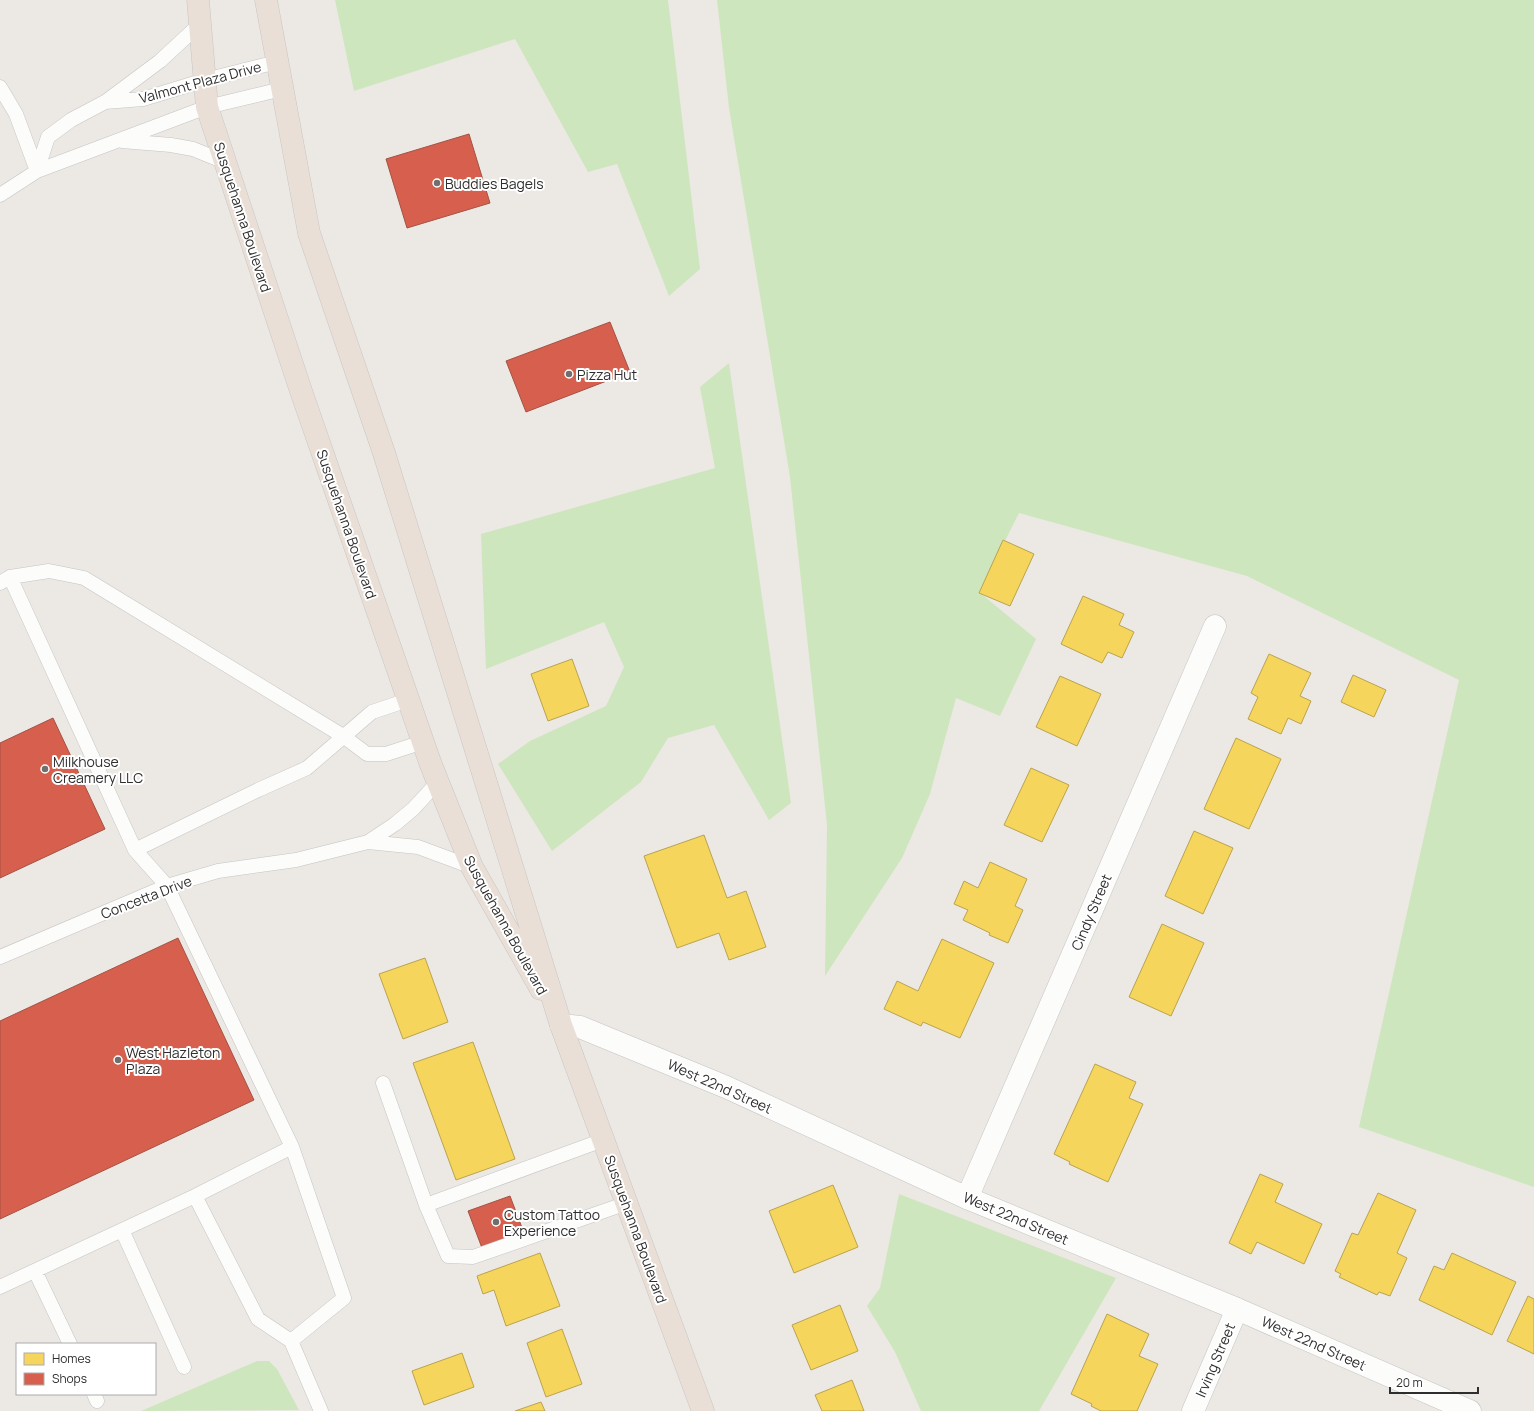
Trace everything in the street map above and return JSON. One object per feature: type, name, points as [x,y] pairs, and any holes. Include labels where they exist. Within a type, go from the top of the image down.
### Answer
[{"type":"highway","name":"Susquehanna Boulevard","points":[[198,0],[207,107],[301,390],[408,700],[438,782],[472,867],[561,1025]]},
{"type":"highway","name":"Susquehanna Boulevard","points":[[266,0],[309,234],[384,453],[561,1025],[703,1411]]},
{"type":"street","name":"Cindy Street","points":[[967,1198],[1215,626]]},
{"type":"street","name":"West 22nd Street","points":[[561,1025],[580,1027],[726,1087],[967,1198],[1237,1309],[1470,1411]]},
{"type":"street","name":"Irving Street","points":[[1193,1411],[1237,1309]]},
{"type":"lane","points":[[105,102],[160,61],[200,24]]},
{"type":"lane","name":"Valmont Plaza Drive","points":[[38,171],[48,137],[71,120],[105,102],[143,99],[205,80],[277,62]]},
{"type":"lane","points":[[0,86],[16,114],[38,171]]},
{"type":"lane","name":"Valmont Plaza Drive","points":[[0,195],[38,171],[207,107],[282,89]]},
{"type":"lane","points":[[118,141],[171,145],[193,149],[225,162]]},
{"type":"lane","points":[[291,1341],[344,1298],[292,1147],[167,886],[135,850],[5,580],[49,571],[84,578],[343,736],[367,754],[386,754],[423,742]]},
{"type":"lane","points":[[135,850],[258,790],[307,768],[372,712],[408,700]]},
{"type":"lane","name":"Concetta Drive","points":[[0,957],[167,886],[218,871],[296,860],[368,842],[395,824],[413,809],[438,782]]},
{"type":"lane","name":"Concetta Drive","points":[[368,842],[418,847],[472,867]]},
{"type":"lane","points":[[383,1083],[426,1205],[448,1256],[473,1257],[627,1203]]},
{"type":"lane","points":[[426,1205],[603,1140]]},
{"type":"lane","points":[[0,1287],[195,1196],[292,1147]]},
{"type":"lane","points":[[195,1196],[258,1319],[291,1341],[321,1411]]},
{"type":"lane","points":[[122,1230],[184,1367]]},
{"type":"lane","points":[[35,1271],[70,1343]]},
{"type":"green space","points":[[335,0],[668,0],[700,269],[669,296],[617,164],[588,172],[515,39],[354,91]]},
{"type":"green space","points":[[717,0],[1534,0],[1534,1187],[1359,1127],[1459,680],[1247,576],[1019,513],[979,592],[1036,639],[1000,716],[956,698],[930,794],[902,858],[825,976],[827,825],[790,477],[729,108]]},
{"type":"green space","points":[[729,363],[791,803],[769,820],[714,725],[668,738],[641,782],[552,851],[498,764],[530,741],[606,706],[624,667],[604,622],[486,669],[481,534],[715,468],[700,387]]},
{"type":"green space","points":[[899,1194],[1116,1278],[1039,1411],[921,1411],[895,1352],[867,1306],[880,1288]]},
{"type":"green space","points":[[257,1361],[269,1361],[277,1369],[299,1410],[141,1411]]},
{"type":"building: Homes","points":[[1003,540],[1034,554],[1010,606],[979,593]]},
{"type":"building: Homes","points":[[1083,596],[1124,614],[1119,625],[1134,632],[1122,658],[1108,652],[1102,663],[1061,644]]},
{"type":"building: Homes","points":[[1269,654],[1311,673],[1300,696],[1311,701],[1301,724],[1288,718],[1281,734],[1248,719],[1258,697],[1251,693]]},
{"type":"building: Homes","points":[[572,659],[589,706],[548,721],[531,674]]},
{"type":"building: Homes","points":[[1353,675],[1386,690],[1374,717],[1341,702]]},
{"type":"building: Homes","points":[[1060,676],[1101,694],[1077,746],[1036,727]]},
{"type":"building: Homes","points":[[1236,738],[1281,759],[1249,829],[1204,809]]},
{"type":"building: Homes","points":[[1031,768],[1069,785],[1042,842],[1004,825]]},
{"type":"building: Homes","points":[[1194,831],[1233,848],[1203,914],[1165,896]]},
{"type":"building: Homes","points":[[704,835],[727,898],[746,891],[766,947],[729,960],[719,933],[677,948],[644,856]]},
{"type":"building: Homes","points":[[990,862],[1027,879],[1015,906],[1023,910],[1008,943],[989,935],[990,933],[963,920],[968,910],[954,904],[964,881],[978,888]]},
{"type":"building: Homes","points":[[1162,924],[1204,943],[1171,1016],[1129,997]]},
{"type":"building: Homes","points":[[942,939],[994,963],[960,1038],[923,1022],[921,1026],[884,1009],[897,981],[918,991]]},
{"type":"building: Homes","points":[[425,958],[448,1022],[403,1039],[379,974]]},
{"type":"building: Homes","points":[[473,1042],[515,1159],[456,1180],[413,1063]]},
{"type":"building: Homes","points":[[1095,1064],[1136,1082],[1129,1098],[1143,1104],[1108,1182],[1069,1164],[1070,1162],[1054,1154]]},
{"type":"building: Homes","points":[[1260,1174],[1283,1184],[1275,1202],[1322,1224],[1304,1264],[1257,1242],[1251,1254],[1229,1243]]},
{"type":"building: Homes","points":[[833,1185],[858,1247],[794,1273],[769,1211]]},
{"type":"building: Homes","points":[[1378,1193],[1416,1210],[1397,1253],[1407,1258],[1390,1296],[1379,1292],[1377,1295],[1339,1277],[1341,1274],[1335,1271],[1352,1233],[1358,1235]]},
{"type":"building: Homes","points":[[540,1253],[560,1306],[506,1326],[494,1290],[483,1294],[477,1276]]},
{"type":"building: Homes","points":[[1452,1253],[1516,1282],[1492,1335],[1419,1300],[1434,1266],[1444,1270]]},
{"type":"building: Homes","points":[[1528,1296],[1534,1299],[1534,1354],[1507,1341]]},
{"type":"building: Homes","points":[[840,1305],[858,1351],[811,1370],[792,1325]]},
{"type":"building: Homes","points":[[1107,1314],[1149,1334],[1139,1356],[1158,1364],[1137,1411],[1101,1411],[1091,1406],[1092,1404],[1071,1394]]},
{"type":"building: Homes","points":[[562,1329],[582,1384],[546,1397],[527,1343]]},
{"type":"building: Homes","points":[[462,1353],[474,1387],[424,1405],[412,1371]]},
{"type":"building: Homes","points":[[852,1380],[864,1411],[822,1411],[815,1395]]},
{"type":"building: Homes","points":[[541,1402],[545,1411],[515,1411]]},
{"type":"building: Shops","points":[[469,134],[490,203],[407,228],[386,159]]},
{"type":"building: Shops","points":[[610,322],[630,372],[526,412],[506,361]]},
{"type":"building: Shops","points":[[53,718],[105,829],[0,878],[0,743]]},
{"type":"building: Shops","name":"West Hazleton Plaza","points":[[178,938],[254,1100],[0,1219],[0,1021]]},
{"type":"building: Shops","name":"Custom Tattoo Experience","points":[[510,1196],[524,1233],[482,1248],[468,1211]]},
{"type":"place","name":"Buddies Bagels","points":[[437,183]]},
{"type":"place","name":"Pizza Hut","points":[[569,374]]},
{"type":"place","name":"Milkhouse Creamery LLC","points":[[45,769]]},
{"type":"place","name":"West Hazleton Plaza","points":[[118,1060]]},
{"type":"place","name":"Custom Tattoo Experience","points":[[496,1222]]}]
